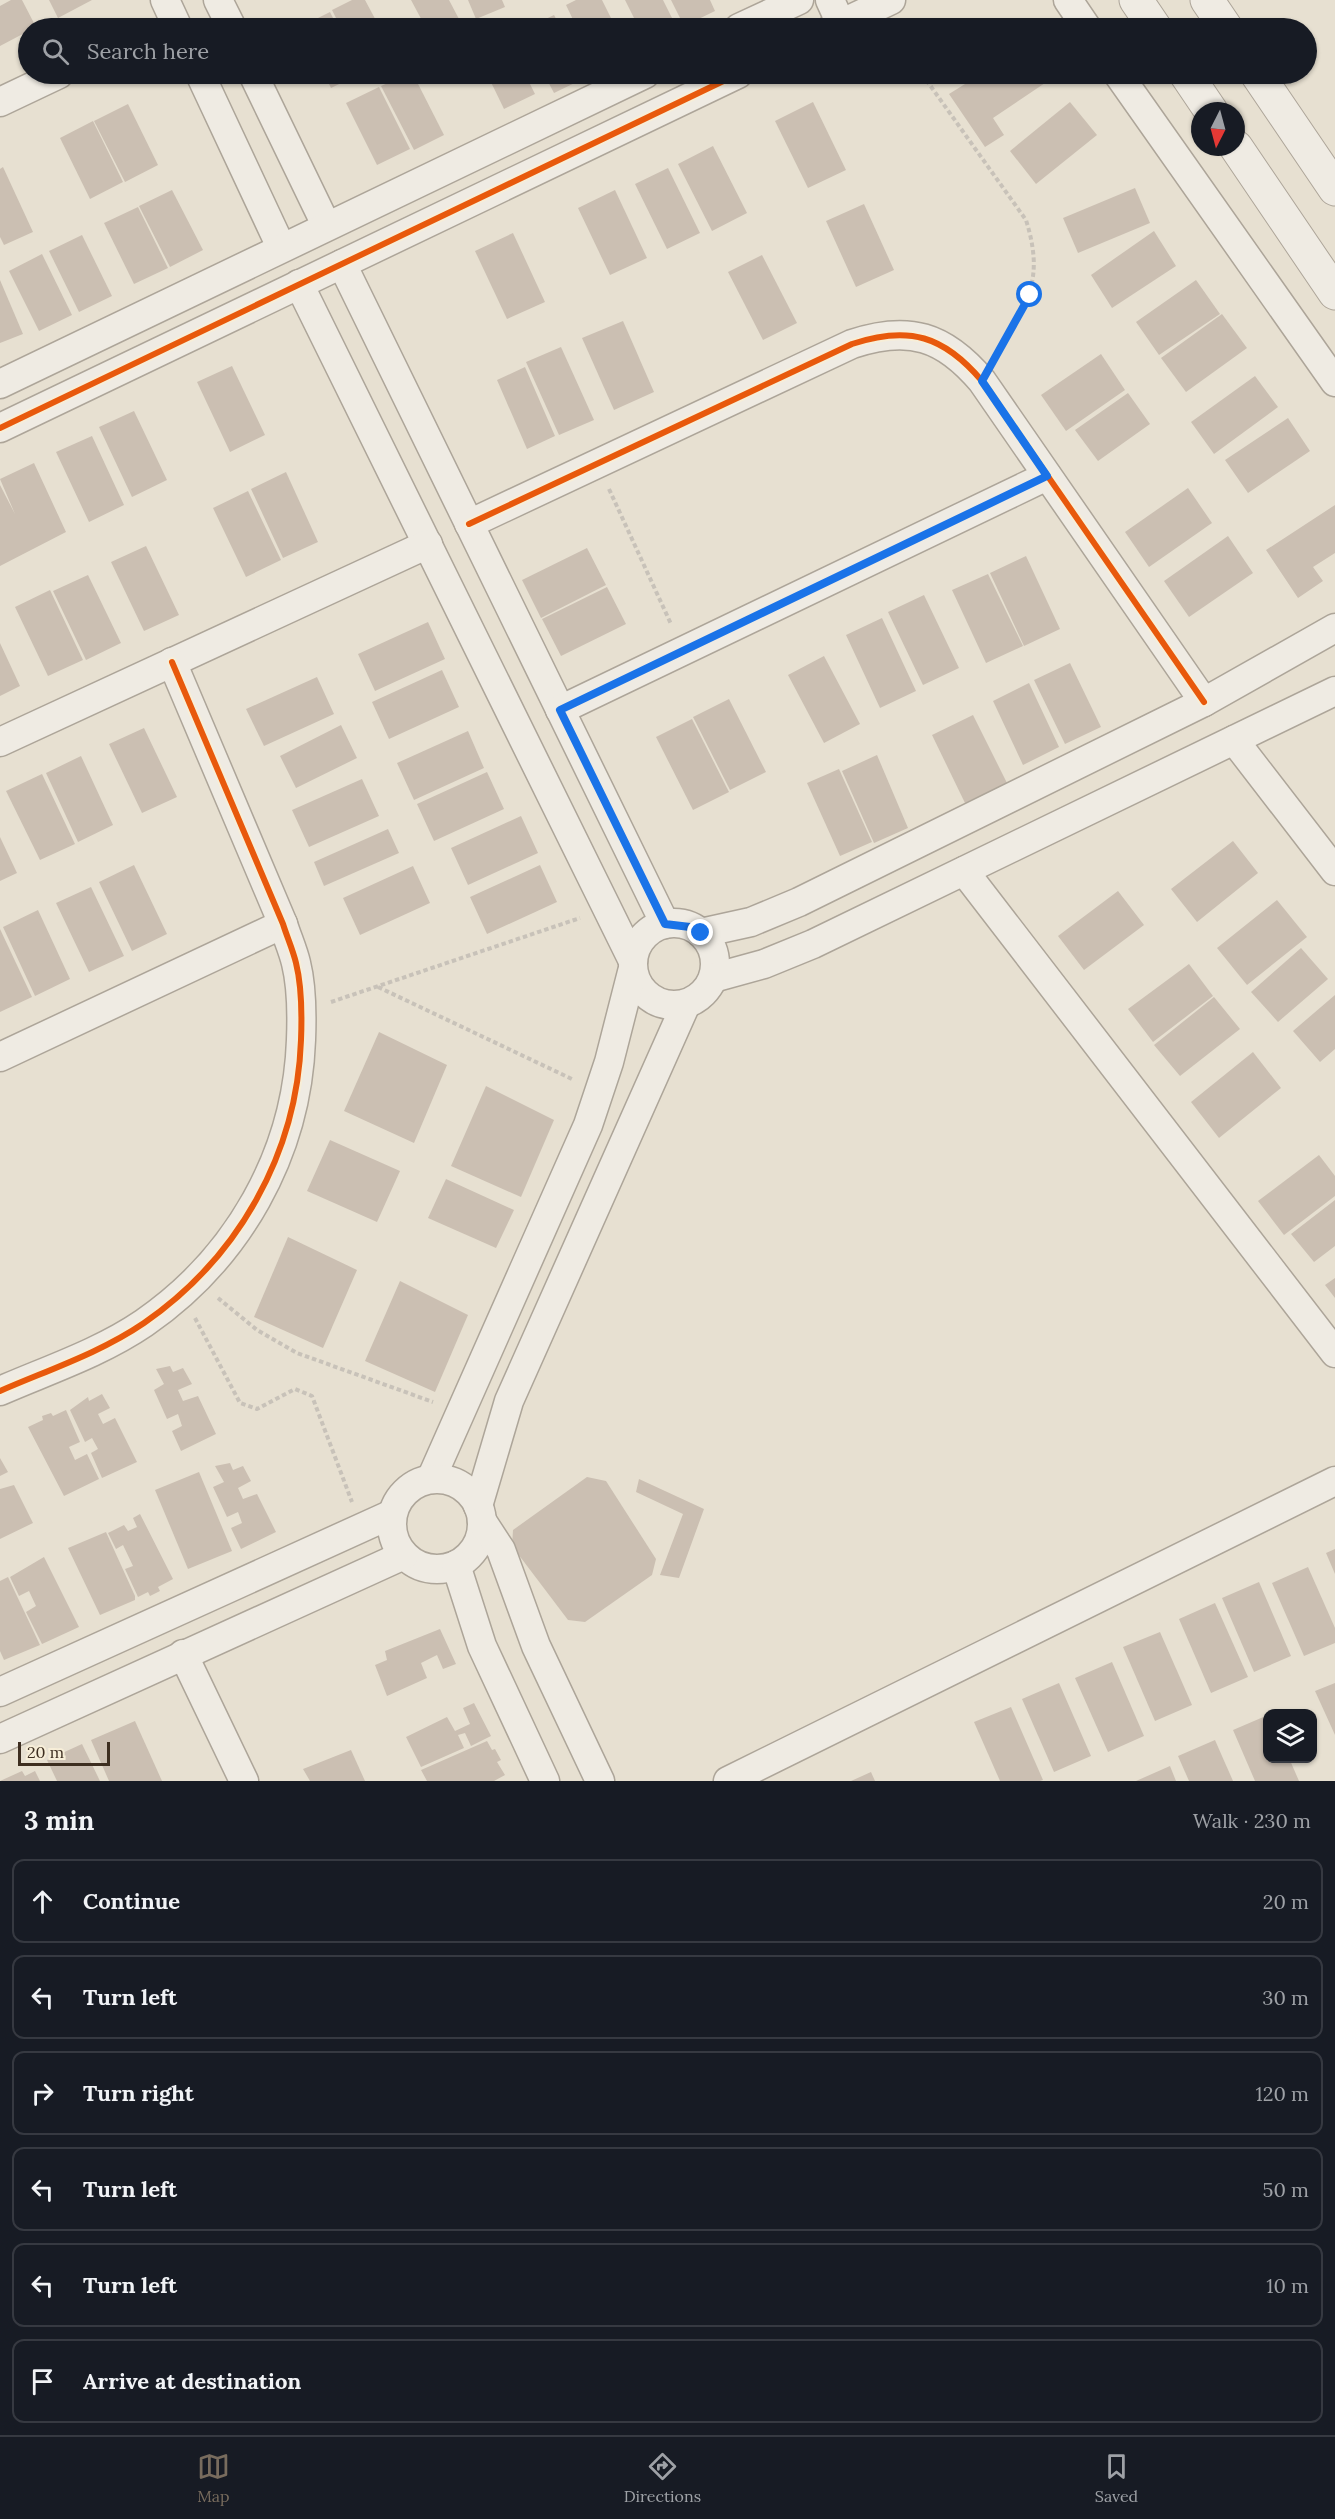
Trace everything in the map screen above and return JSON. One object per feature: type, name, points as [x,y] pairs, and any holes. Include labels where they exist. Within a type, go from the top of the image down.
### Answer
[{"type":"street","points":[[218,0],[227,18]]},
{"type":"street","points":[[761,18],[799,0]]},
{"type":"street","points":[[834,18],[891,0]]},
{"type":"street","points":[[1068,0],[1080,18]]},
{"type":"street","points":[[1136,0],[1148,18]]},
{"type":"street","points":[[1207,0],[1219,18]]},
{"type":"street","points":[[0,102],[38,84]]},
{"type":"street","points":[[205,84],[281,247]]},
{"type":"street","points":[[258,84],[326,225]]},
{"type":"street","points":[[0,384],[326,225],[624,84]]},
{"type":"street","points":[[0,428],[717,84]]},
{"type":"street","points":[[1125,84],[1335,382]]},
{"type":"street","points":[[1193,84],[1205,102]]},
{"type":"street","points":[[1264,84],[1335,189]]},
{"type":"street","points":[[1242,156],[1335,293]]},
{"type":"street","points":[[342,264],[665,924]]},
{"type":"street","points":[[299,284],[608,909],[633,966],[644,992],[653,999],[675,1005],[686,1004],[707,989],[713,978],[715,962],[711,946],[701,933],[690,927],[665,924],[643,937],[633,966],[588,1125],[431,1479]]},
{"type":"street","points":[[469,524],[852,344],[880,335],[910,334],[939,342],[963,359],[982,381],[1204,702]]},
{"type":"street","points":[[560,710],[1047,476]]},
{"type":"street","points":[[0,742],[428,544]]},
{"type":"street","points":[[701,933],[751,922],[791,906],[1204,702],[1335,628]]},
{"type":"street","points":[[0,1391],[100,1348],[143,1324],[189,1287],[235,1235],[257,1202],[278,1157],[294,1100],[300,1061],[302,1012],[297,964],[283,924],[172,662]]},
{"type":"street","points":[[713,978],[789,955],[1335,691]]},
{"type":"street","points":[[1234,740],[1335,871]]},
{"type":"street","points":[[964,871],[1335,1353]]},
{"type":"street","points":[[0,1057],[283,924]]},
{"type":"street","points":[[600,1781],[536,1646],[501,1550],[480,1513],[471,1493],[459,1485],[431,1479],[420,1481],[402,1494],[392,1514],[393,1536],[404,1555],[428,1568],[456,1565],[472,1551],[478,1542],[480,1513],[509,1401],[686,1004]]},
{"type":"street","points":[[728,1781],[1335,1481]]},
{"type":"street","points":[[0,1692],[392,1514]]},
{"type":"street","points":[[0,1739],[404,1555]]},
{"type":"street","points":[[456,1565],[482,1646],[545,1781]]},
{"type":"street","points":[[183,1654],[244,1781]]},
{"type":"path","points":[[929,84],[1026,219],[1034,244],[1035,270],[1030,295],[982,381]]},
{"type":"path","points":[[597,464],[684,651]]},
{"type":"path","points":[[302,1012],[608,909]]},
{"type":"path","points":[[376,987],[599,1092]]},
{"type":"path","points":[[189,1287],[297,1353],[332,1368],[461,1412]]},
{"type":"path","points":[[189,1287],[240,1403],[248,1408],[257,1409],[295,1389],[312,1396],[362,1528]]},
{"type":"building","points":[[11,0],[22,0],[31,18],[18,18],[18,36],[0,46],[0,6]]},
{"type":"building","points":[[49,0],[92,0],[58,18]]},
{"type":"building","points":[[352,0],[365,0],[375,18],[336,18],[332,10]]},
{"type":"building","points":[[411,0],[449,0],[458,18],[421,18]]},
{"type":"building","points":[[468,0],[502,0],[505,7],[476,18]]},
{"type":"building","points":[[576,0],[602,0],[611,18],[572,18],[566,5]]},
{"type":"building","points":[[625,0],[663,0],[672,18],[634,18]]},
{"type":"building","points":[[671,0],[710,0],[715,11],[701,18],[680,18]]},
{"type":"building","points":[[330,12],[333,18],[318,18]]},
{"type":"building","points":[[418,84],[444,135],[414,150],[381,86]]},
{"type":"building","points":[[492,84],[530,84],[535,94],[504,109]]},
{"type":"building","points":[[549,84],[573,84],[554,93]]},
{"type":"building","points":[[965,84],[1044,84],[993,118],[1004,135],[985,147],[949,94]]},
{"type":"building","points":[[379,87],[410,149],[377,165],[346,103]]},
{"type":"building","points":[[813,102],[846,170],[808,188],[775,121]]},
{"type":"building","points":[[1070,102],[1097,135],[1036,184],[1010,151]]},
{"type":"building","points":[[128,104],[158,165],[125,182],[94,121]]},
{"type":"building","points":[[93,121],[123,182],[90,199],[60,138]]},
{"type":"building","points":[[713,146],[747,213],[712,231],[678,164]]},
{"type":"building","points":[[3,167],[33,232],[4,245],[0,237],[0,169]]},
{"type":"building","points":[[668,168],[700,233],[667,249],[635,184]]},
{"type":"building","points":[[1135,188],[1150,223],[1078,253],[1063,218]]},
{"type":"building","points":[[172,190],[203,250],[170,267],[139,206]]},
{"type":"building","points":[[615,190],[647,258],[610,275],[578,208]]},
{"type":"building","points":[[864,204],[894,270],[856,287],[826,221]]},
{"type":"building","points":[[138,207],[168,268],[134,284],[104,223]]},
{"type":"building","points":[[1154,231],[1176,266],[1112,308],[1091,275]]},
{"type":"building","points":[[513,233],[545,302],[507,319],[475,251]]},
{"type":"building","points":[[82,235],[112,296],[79,312],[49,251]]},
{"type":"building","points":[[42,254],[72,315],[39,331],[9,271]]},
{"type":"building","points":[[762,255],[797,323],[763,340],[728,272]]},
{"type":"building","points":[[0,280],[23,334],[0,343]]},
{"type":"building","points":[[1196,280],[1220,314],[1159,355],[1136,322]]},
{"type":"building","points":[[1222,314],[1247,348],[1186,392],[1161,358]]},
{"type":"building","points":[[623,321],[654,392],[614,410],[582,338]]},
{"type":"building","points":[[561,347],[594,420],[559,435],[526,362]]},
{"type":"building","points":[[1101,354],[1125,390],[1066,431],[1041,395]]},
{"type":"building","points":[[232,366],[265,435],[230,452],[197,382]]},
{"type":"building","points":[[525,367],[555,436],[527,449],[497,380]]},
{"type":"building","points":[[1255,376],[1278,407],[1214,454],[1191,422]]},
{"type":"building","points":[[1128,393],[1150,424],[1098,461],[1075,430]]},
{"type":"building","points":[[134,411],[167,480],[132,497],[99,427]]},
{"type":"building","points":[[1288,418],[1310,451],[1248,493],[1225,460]]},
{"type":"building","points":[[92,436],[124,505],[89,522],[56,452]]},
{"type":"building","points":[[34,463],[66,532],[0,566],[0,485],[15,514],[0,479]]},
{"type":"building","points":[[286,472],[318,542],[283,558],[251,489]]},
{"type":"building","points":[[1188,488],[1212,523],[1149,567],[1125,532]]},
{"type":"building","points":[[248,491],[281,560],[246,577],[213,508]]},
{"type":"building","points":[[1335,505],[1335,553],[1313,567],[1323,581],[1298,598],[1266,550]]},
{"type":"building","points":[[1228,536],[1253,573],[1189,617],[1164,581]]},
{"type":"building","points":[[146,546],[179,615],[144,631],[111,562]]},
{"type":"building","points":[[587,548],[606,585],[541,618],[522,580]]},
{"type":"building","points":[[1026,556],[1060,629],[1024,646],[990,573]]},
{"type":"building","points":[[988,574],[1023,646],[986,663],[952,590]]},
{"type":"building","points":[[88,575],[121,643],[86,660],[53,591]]},
{"type":"building","points":[[607,587],[626,624],[561,656],[542,619]]},
{"type":"building","points":[[50,590],[83,660],[48,676],[15,607]]},
{"type":"building","points":[[924,595],[959,668],[923,685],[888,612]]},
{"type":"building","points":[[882,618],[916,691],[880,708],[846,635]]},
{"type":"building","points":[[428,622],[445,659],[375,691],[358,654]]},
{"type":"building","points":[[0,643],[20,686],[0,696]]},
{"type":"building","points":[[824,656],[860,724],[824,743],[788,675]]},
{"type":"building","points":[[1070,663],[1101,727],[1065,744],[1034,680]]},
{"type":"building","points":[[442,670],[459,707],[389,739],[372,702]]},
{"type":"building","points":[[317,677],[334,714],[264,746],[246,709]]},
{"type":"building","points":[[1029,683],[1059,747],[1023,765],[993,701]]},
{"type":"building","points":[[729,699],[766,772],[730,790],[693,717]]},
{"type":"building","points":[[973,715],[1007,783],[965,803],[932,735]]},
{"type":"building","points":[[692,719],[729,792],[693,810],[656,737]]},
{"type":"building","points":[[341,725],[357,758],[296,788],[280,756]]},
{"type":"building","points":[[144,728],[177,797],[142,813],[109,744]]},
{"type":"building","points":[[468,731],[484,768],[414,800],[397,763]]},
{"type":"building","points":[[877,755],[908,828],[874,843],[842,771]]},
{"type":"building","points":[[81,756],[113,825],[78,842],[46,773]]},
{"type":"building","points":[[839,769],[872,842],[840,856],[807,783]]},
{"type":"building","points":[[487,772],[504,809],[434,841],[417,804]]},
{"type":"building","points":[[42,774],[75,844],[40,860],[6,791]]},
{"type":"building","points":[[362,779],[379,816],[309,847],[292,810]]},
{"type":"building","points":[[521,816],[538,853],[468,885],[451,848]]},
{"type":"building","points":[[388,829],[399,853],[324,886],[314,862]]},
{"type":"building","points":[[0,837],[17,873],[0,881]]},
{"type":"building","points":[[1233,841],[1258,873],[1197,922],[1171,889]]},
{"type":"building","points":[[134,865],[167,934],[132,951],[99,882]]},
{"type":"building","points":[[540,865],[557,902],[487,934],[470,897]]},
{"type":"building","points":[[413,866],[430,903],[360,935],[343,898]]},
{"type":"building","points":[[91,887],[124,956],[89,972],[56,903]]},
{"type":"building","points":[[1118,891],[1144,925],[1084,970],[1058,936]]},
{"type":"building","points":[[1277,900],[1307,937],[1247,985],[1217,948]]},
{"type":"building","points":[[38,910],[70,979],[35,996],[3,927]]},
{"type":"building","points":[[0,929],[32,997],[0,1012]]},
{"type":"building","points":[[1301,948],[1328,979],[1278,1022],[1251,992]]},
{"type":"building","points":[[1189,964],[1213,996],[1153,1042],[1128,1009]]},
{"type":"building","points":[[1335,995],[1335,1049],[1320,1062],[1293,1031]]},
{"type":"building","points":[[1214,997],[1240,1029],[1180,1076],[1154,1045]]},
{"type":"building","points":[[379,1032],[447,1065],[414,1143],[344,1111]]},
{"type":"building","points":[[1253,1052],[1281,1088],[1219,1138],[1191,1102]]},
{"type":"building","points":[[486,1086],[554,1120],[521,1197],[451,1166]]},
{"type":"building","points":[[330,1140],[400,1171],[377,1222],[307,1191]]},
{"type":"building","points":[[1319,1155],[1335,1176],[1335,1196],[1284,1235],[1258,1201]]},
{"type":"building","points":[[446,1179],[514,1210],[496,1248],[428,1218]]},
{"type":"building","points":[[1335,1200],[1335,1246],[1314,1262],[1291,1234]]},
{"type":"building","points":[[288,1237],[357,1270],[323,1348],[254,1317]]},
{"type":"building","points":[[1335,1278],[1335,1298],[1325,1285]]},
{"type":"building","points":[[400,1281],[468,1315],[435,1392],[365,1361]]},
{"type":"building","points":[[170,1366],[173,1372],[183,1368],[192,1384],[178,1390],[183,1401],[198,1396],[216,1434],[181,1451],[172,1431],[182,1426],[178,1414],[167,1419],[154,1390],[164,1384],[156,1369]]},
{"type":"building","points":[[102,1394],[110,1408],[98,1414],[103,1424],[115,1418],[137,1462],[102,1478],[91,1453],[98,1449],[92,1438],[85,1442],[70,1410],[88,1397],[89,1401]]},
{"type":"building","points":[[66,1410],[80,1442],[69,1447],[75,1460],[87,1454],[99,1479],[64,1496],[28,1427],[43,1420],[42,1416],[51,1413],[53,1416]]},
{"type":"building","points":[[0,1458],[8,1472],[0,1476]]},
{"type":"building","points":[[230,1463],[233,1470],[243,1466],[251,1481],[238,1488],[243,1499],[257,1494],[276,1532],[241,1549],[231,1528],[242,1523],[238,1512],[227,1517],[213,1487],[224,1482],[215,1466]]},
{"type":"building","points":[[199,1472],[232,1551],[188,1569],[155,1490]]},
{"type":"building","points":[[587,1477],[606,1481],[656,1559],[652,1575],[585,1622],[568,1620],[512,1546],[513,1530]]},
{"type":"building","points":[[639,1479],[704,1509],[679,1578],[660,1575],[683,1514],[636,1492]]},
{"type":"building","points":[[14,1485],[33,1523],[0,1539],[0,1489]]},
{"type":"building","points":[[140,1514],[173,1579],[158,1587],[160,1591],[150,1596],[148,1592],[138,1597],[125,1569],[133,1566],[123,1545],[116,1549],[108,1533],[124,1525],[128,1531],[137,1527],[133,1518]]},
{"type":"building","points":[[106,1532],[135,1600],[100,1615],[68,1548]]},
{"type":"building","points":[[1335,1549],[1335,1574],[1326,1553]]},
{"type":"building","points":[[44,1557],[79,1627],[42,1644],[26,1612],[36,1606],[29,1591],[19,1596],[10,1577]]},
{"type":"building","points":[[1308,1567],[1335,1628],[1335,1643],[1304,1656],[1272,1583]]},
{"type":"building","points":[[8,1577],[40,1645],[4,1660],[0,1651],[0,1581]]},
{"type":"building","points":[[1259,1582],[1291,1656],[1254,1672],[1222,1598]]},
{"type":"building","points":[[1215,1603],[1248,1677],[1211,1693],[1179,1619]]},
{"type":"building","points":[[440,1629],[456,1664],[443,1669],[437,1655],[421,1663],[427,1678],[387,1696],[375,1665],[387,1660],[385,1651]]},
{"type":"building","points":[[1160,1632],[1192,1705],[1155,1721],[1123,1647]]},
{"type":"building","points":[[1112,1662],[1144,1736],[1108,1752],[1075,1678]]},
{"type":"building","points":[[1059,1683],[1091,1756],[1054,1772],[1022,1699]]},
{"type":"building","points":[[1335,1683],[1335,1735],[1315,1691]]},
{"type":"building","points":[[474,1703],[491,1736],[471,1746],[465,1733],[458,1735],[464,1748],[421,1767],[406,1737],[447,1717],[455,1731],[470,1724],[463,1708]]},
{"type":"building","points":[[1011,1707],[1043,1780],[1000,1781],[974,1722]]},
{"type":"building","points":[[1263,1717],[1263,1763],[1291,1763],[1299,1781],[1255,1781],[1233,1730]]},
{"type":"building","points":[[135,1721],[162,1781],[109,1781],[91,1740]]},
{"type":"building","points":[[1215,1740],[1233,1781],[1189,1781],[1178,1756]]},
{"type":"building","points":[[487,1741],[501,1760],[497,1762],[505,1775],[494,1781],[427,1781],[421,1770]]},
{"type":"building","points":[[82,1744],[100,1781],[57,1781],[47,1760]]},
{"type":"building","points":[[351,1750],[365,1781],[310,1781],[303,1769]]},
{"type":"building","points":[[1170,1766],[1176,1781],[1136,1781]]},
{"type":"building","points":[[22,1771],[25,1776],[35,1771],[40,1781],[0,1781]]},
{"type":"building","points":[[871,1772],[875,1781],[851,1781]]},
{"type":"cycle path","points":[[0,428],[717,84]]},
{"type":"cycle path","points":[[469,524],[852,344],[891,335],[924,338],[954,354],[982,381],[1204,702]]},
{"type":"cycle path","points":[[0,1391],[110,1343],[144,1323],[178,1297],[208,1267],[234,1235],[256,1200],[274,1163],[288,1123],[297,1082],[301,1040],[301,1001],[296,963],[283,924],[172,662]]},
{"type":"route","points":[[701,933],[678,924],[665,924],[560,710],[1047,476],[982,381],[1030,295]]}]
